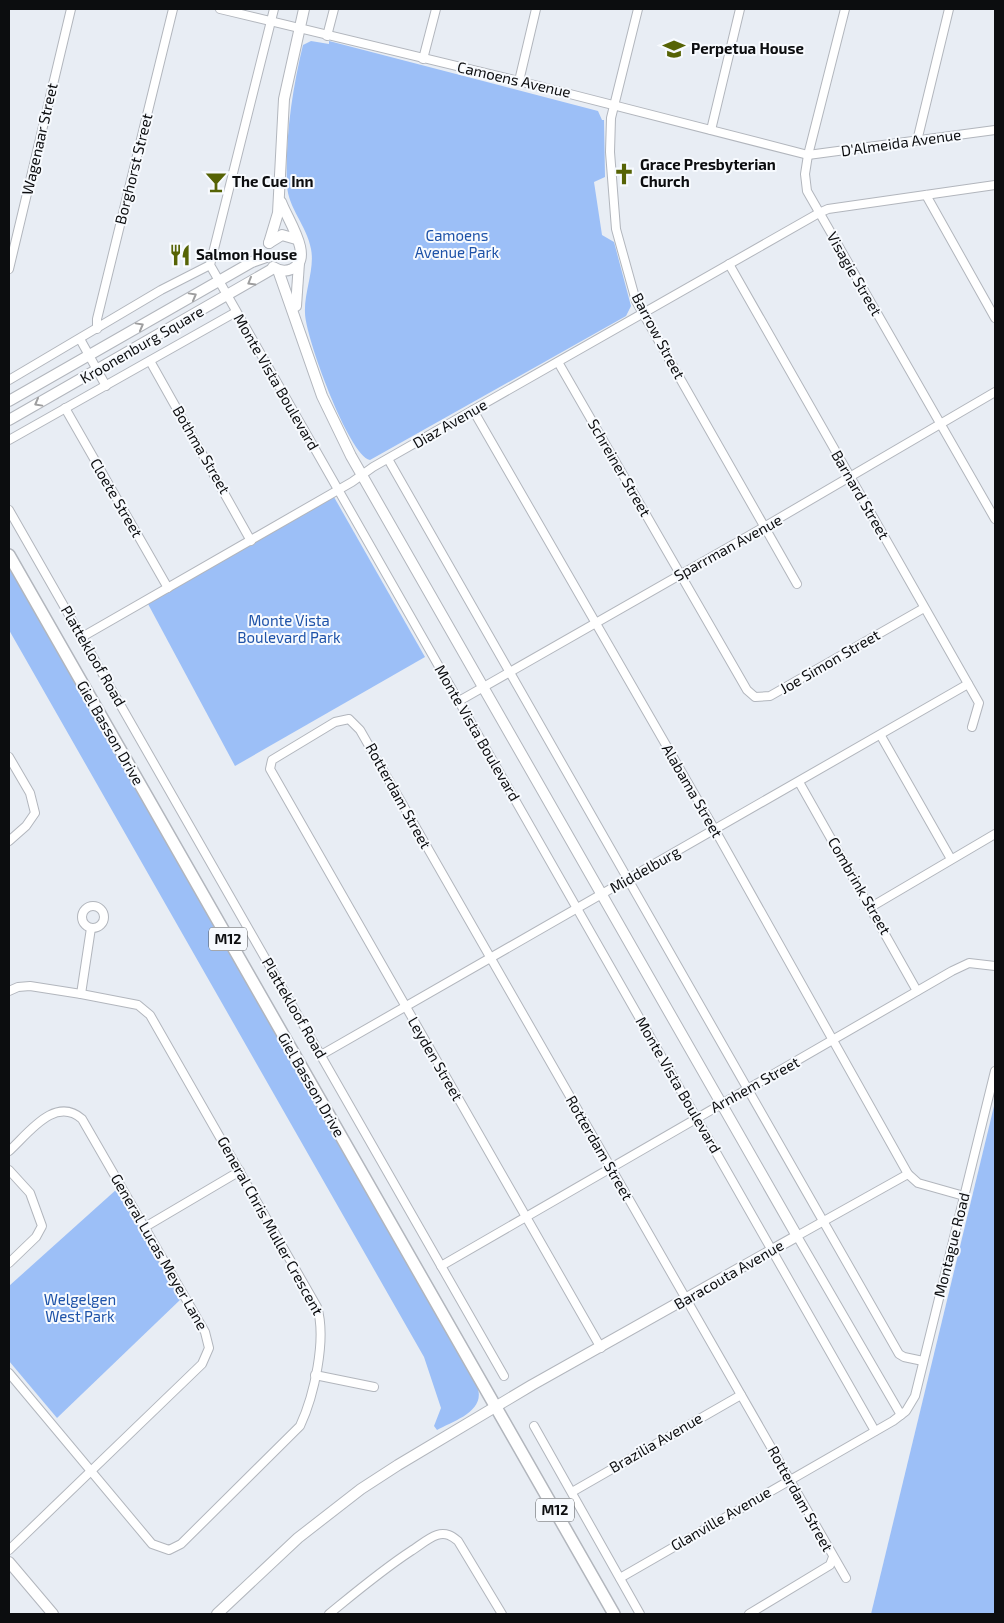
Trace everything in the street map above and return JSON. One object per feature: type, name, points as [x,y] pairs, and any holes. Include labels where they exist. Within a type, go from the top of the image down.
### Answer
[{"type":"main road","points":[[279,198],[302,250],[299,263],[290,270],[276,269],[266,257],[276,225],[284,99],[304,9]]},
{"type":"main road","points":[[269,243],[282,235],[296,239]]},
{"type":"main road","name":"Kroonenburg Square","points":[[9,401],[252,262],[266,257]]},
{"type":"main road","name":"Monte Vista Boulevard","points":[[298,324],[295,299],[299,263]]},
{"type":"main road","name":"Monte Vista Boulevard","points":[[276,269],[298,324],[322,396],[362,474],[797,1236]]},
{"type":"main road","name":"Kroonenburg Square","points":[[9,420],[276,269]]},
{"type":"main road","name":"Giel Basson Drive","points":[[9,555],[614,1614]]},
{"type":"main road","name":"Baracouta Avenue","points":[[217,1614],[298,1538],[361,1489],[532,1385],[601,1348],[797,1236]]},
{"type":"main road","points":[[9,1562],[53,1614]]},
{"type":"street","name":"Wagenaar Street","points":[[9,269],[71,9]]},
{"type":"street","name":"Borghorst Street","points":[[96,329],[173,9]]},
{"type":"street","name":"Camoens Avenue","points":[[220,9],[519,81],[808,155]]},
{"type":"street","points":[[9,380],[162,290],[210,265],[274,9]]},
{"type":"street","points":[[327,36],[334,9]]},
{"type":"street","points":[[423,59],[436,9]]},
{"type":"street","points":[[519,81],[536,9]]},
{"type":"street","name":"Barrow Street","points":[[638,9],[611,118],[610,152],[616,229],[636,301],[797,584]]},
{"type":"street","points":[[711,130],[740,9]]},
{"type":"street","name":"Visagie Street","points":[[845,9],[808,155],[805,184],[807,191],[995,519]]},
{"type":"street","points":[[917,140],[949,9]]},
{"type":"street","name":"D'Almeida Avenue","points":[[808,155],[995,130]]},
{"type":"street","points":[[819,213],[828,209],[995,185]]},
{"type":"street","points":[[926,195],[995,318]]},
{"type":"street","name":"Diaz Avenue","points":[[82,637],[251,541],[473,410],[819,213]]},
{"type":"street","name":"Barnard Street","points":[[729,264],[979,703],[972,727]]},
{"type":"street","name":"Monte Vista Boulevard","points":[[210,265],[876,1431]]},
{"type":"street","name":"Kroonenburg Square","points":[[9,440],[236,312]]},
{"type":"street","points":[[80,339],[106,386]]},
{"type":"street","name":"Bothma Street","points":[[150,361],[251,541]]},
{"type":"street","name":"Schreiner Street","points":[[558,362],[679,575]]},
{"type":"street","name":"Sparrman Avenue","points":[[459,701],[850,478],[995,392]]},
{"type":"street","name":"Cloete Street","points":[[65,408],[168,588]]},
{"type":"street","name":"Alabama Street","points":[[473,410],[715,830],[908,1174]]},
{"type":"street","points":[[388,459],[899,1354],[923,1361]]},
{"type":"street","name":"Plattekloof Road","points":[[9,510],[504,1376]]},
{"type":"street","name":"Joe Simon Street","points":[[679,575],[747,690],[755,697],[770,696],[924,608]]},
{"type":"street","name":"Middelburg","points":[[321,1055],[881,736],[968,684]]},
{"type":"street","name":"Rotterdam Street","points":[[270,769],[272,760],[335,722],[349,719],[360,730],[846,1578]]},
{"type":"street","points":[[881,736],[951,859]]},
{"type":"street","points":[[9,757],[30,793],[35,813],[26,826],[9,841]]},
{"type":"street","name":"Leyden Street","points":[[270,769],[601,1348]]},
{"type":"street","name":"Combrink Street","points":[[799,782],[918,991]]},
{"type":"street","points":[[871,906],[995,834]]},
{"type":"street","points":[[81,994],[91,928]]},
{"type":"street","name":"Arnhem Street","points":[[441,1266],[722,1103],[969,963],[995,966]]},
{"type":"street","name":"General Chris Muller Crescent","points":[[9,991],[18,987],[30,986],[81,994],[138,1005],[150,1015],[317,1307],[322,1333],[315,1375],[305,1416],[292,1436],[175,1548],[162,1549],[152,1544],[91,1471]]},
{"type":"street","name":"Montague Road","points":[[901,1415],[913,1401],[995,1071]]},
{"type":"street","name":"General Lucas Meyer Lane","points":[[9,1151],[49,1114],[62,1110],[79,1115],[208,1338],[208,1353],[202,1364],[9,1550]]},
{"type":"street","points":[[9,1170],[30,1194],[42,1226],[36,1237],[9,1263]]},
{"type":"street","points":[[145,1227],[240,1171]]},
{"type":"street","points":[[908,1174],[924,1186],[964,1196]]},
{"type":"street","name":"Baracouta Avenue","points":[[797,1236],[908,1174]]},
{"type":"street","name":"Monte Vista Boulevard","points":[[797,1236],[901,1415]]},
{"type":"street","points":[[9,1373],[91,1471]]},
{"type":"street","points":[[315,1375],[374,1387]]},
{"type":"street","name":"Brazilia Avenue","points":[[572,1492],[741,1394]]},
{"type":"street","name":"Glanville Avenue","points":[[620,1578],[901,1415]]},
{"type":"street","points":[[534,1426],[640,1614]]},
{"type":"street","points":[[329,1614],[390,1565],[437,1535],[444,1534],[458,1541],[502,1614]]},
{"type":"street","points":[[749,1614],[762,1611],[830,1565],[833,1557]]},
{"type":"green space","name":"Camoens Avenue Park","points":[[311,41],[329,44],[329,41],[598,111],[602,120],[604,120],[605,177],[594,182],[602,235],[614,242],[631,306],[626,316],[370,460],[361,453],[351,439],[340,418],[312,345],[305,313],[312,264],[311,249],[288,193],[287,150],[293,97],[303,45]]},
{"type":"green space","name":"Monte Vista Boulevard Park","points":[[334,497],[425,657],[235,766],[148,604]]},
{"type":"green space","points":[[9,568],[477,1386],[479,1395],[477,1402],[473,1409],[460,1419],[437,1430],[434,1426],[441,1408],[424,1357],[9,630]]},
{"type":"green space","points":[[995,1102],[995,1614],[871,1614]]},
{"type":"green space","name":"Welgelgen West Park","points":[[117,1189],[181,1299],[57,1418],[9,1361],[9,1286]]},
{"type":"place","name":"Perpetua House","points":[[674,49]]},
{"type":"place","name":"Grace Presbyterian Church","points":[[624,174]]},
{"type":"place","name":"The Cue Inn","points":[[216,182]]},
{"type":"place","name":"Salmon House","points":[[180,255]]}]
